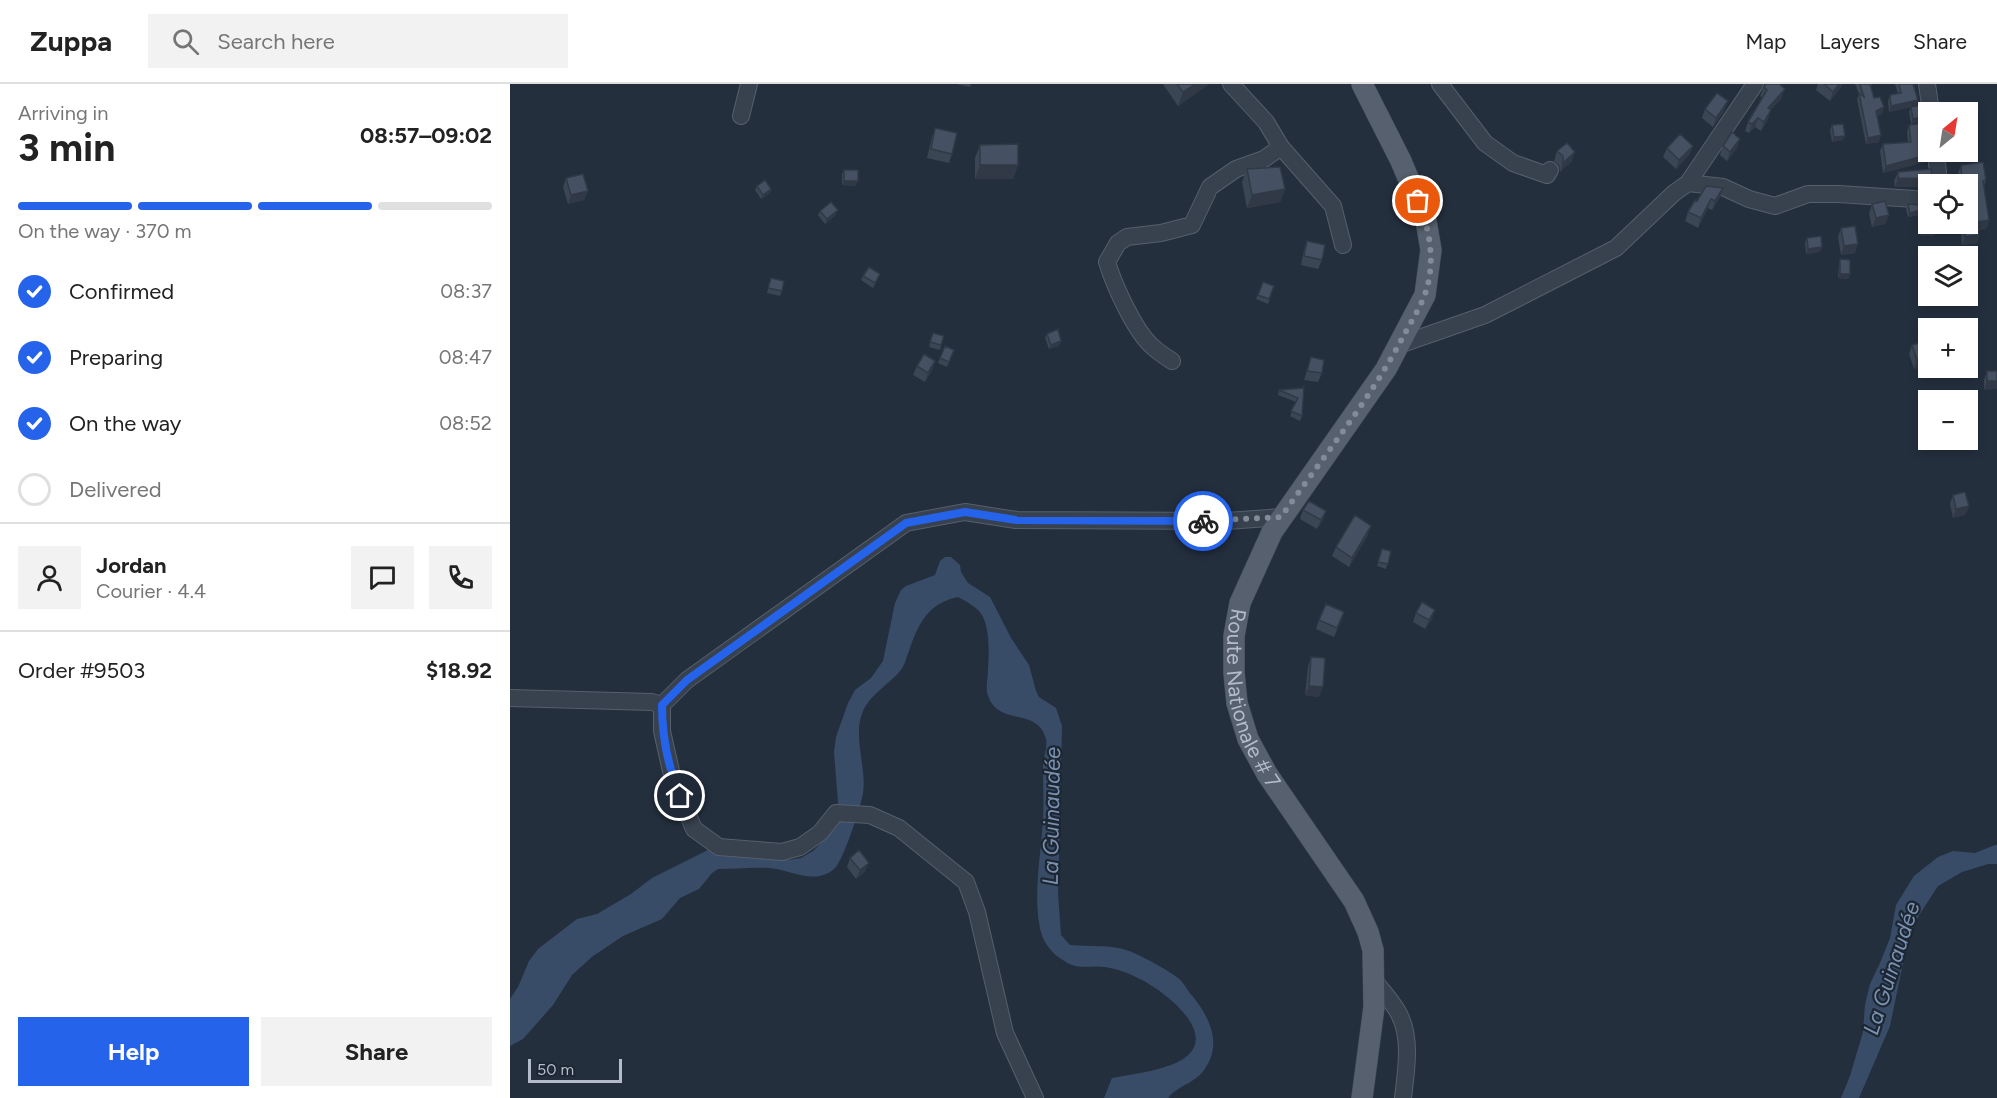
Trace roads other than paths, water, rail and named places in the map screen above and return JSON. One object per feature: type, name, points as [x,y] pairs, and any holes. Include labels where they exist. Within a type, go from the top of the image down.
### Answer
[{"type":"main road","name":"Route Nationale # 7","points":[[1362,84],[1401,160],[1426,221],[1431,250],[1425,294],[1386,369],[1272,532],[1240,603],[1234,636],[1237,704],[1248,740],[1267,774],[1354,901],[1368,932],[1373,950],[1374,1007],[1362,1096]]},
{"type":"street","points":[[741,116],[749,84]]},
{"type":"street","points":[[1231,84],[1266,122],[1281,147],[1333,206],[1343,245]]},
{"type":"street","points":[[1440,84],[1485,143],[1513,163],[1547,175],[1550,170]]},
{"type":"street","points":[[1399,345],[1485,315],[1616,248],[1674,193],[1688,183],[1755,84]]},
{"type":"street","points":[[1928,84],[1930,102]]},
{"type":"street","points":[[1172,361],[1151,346],[1140,331],[1115,286],[1107,262],[1118,243],[1127,237],[1161,233],[1192,225],[1210,187],[1236,169],[1264,159],[1281,147]]},
{"type":"street","points":[[1688,183],[1723,187],[1749,199],[1775,206],[1808,194],[1918,199]]},
{"type":"street","points":[[1035,1098],[1005,1033],[977,912],[966,882],[899,828],[870,815],[836,813],[820,833],[800,847],[782,852],[719,847],[694,829],[673,780],[662,731],[662,705],[687,680],[906,523],[965,512],[1016,520],[1227,521],[1281,517]]},
{"type":"street","points":[[510,698],[652,702],[662,705]]},
{"type":"street","points":[[1374,980],[1399,1015],[1405,1032],[1407,1050],[1403,1092]]},
{"type":"water","name":"La Guinaudée","points":[[945,557],[951,557],[960,565],[961,572],[968,583],[990,597],[1011,638],[1029,665],[1039,697],[1056,708],[1062,726],[1058,894],[1061,935],[1070,945],[1129,951],[1179,979],[1202,1009],[1211,1027],[1213,1047],[1211,1057],[1202,1073],[1168,1098],[1104,1098],[1112,1078],[1161,1068],[1186,1057],[1194,1047],[1196,1035],[1183,1011],[1148,983],[1112,968],[1072,965],[1055,954],[1045,943],[1039,925],[1037,896],[1046,739],[1041,729],[1034,723],[1007,714],[992,703],[987,692],[989,646],[985,621],[977,609],[958,597],[939,604],[926,616],[916,632],[902,669],[870,700],[863,711],[859,741],[863,793],[847,845],[834,869],[827,874],[810,876],[768,868],[718,869],[699,889],[680,898],[662,919],[623,936],[593,956],[572,975],[553,1005],[523,1039],[510,1046],[510,999],[529,961],[538,949],[577,919],[597,914],[631,894],[652,878],[708,850],[735,855],[766,855],[788,860],[801,858],[813,851],[828,836],[832,830],[838,802],[834,752],[836,737],[848,703],[855,690],[871,678],[883,661],[895,603],[901,590],[935,575],[940,561]]},
{"type":"water","name":"La Guinaudée","points":[[1997,845],[1997,864],[1988,864],[1962,872],[1938,886],[1916,920],[1908,939],[1890,1026],[1859,1098],[1841,1098],[1863,1032],[1865,1005],[1870,984],[1890,938],[1896,905],[1914,876],[1938,857],[1953,851],[1975,853]]}]
